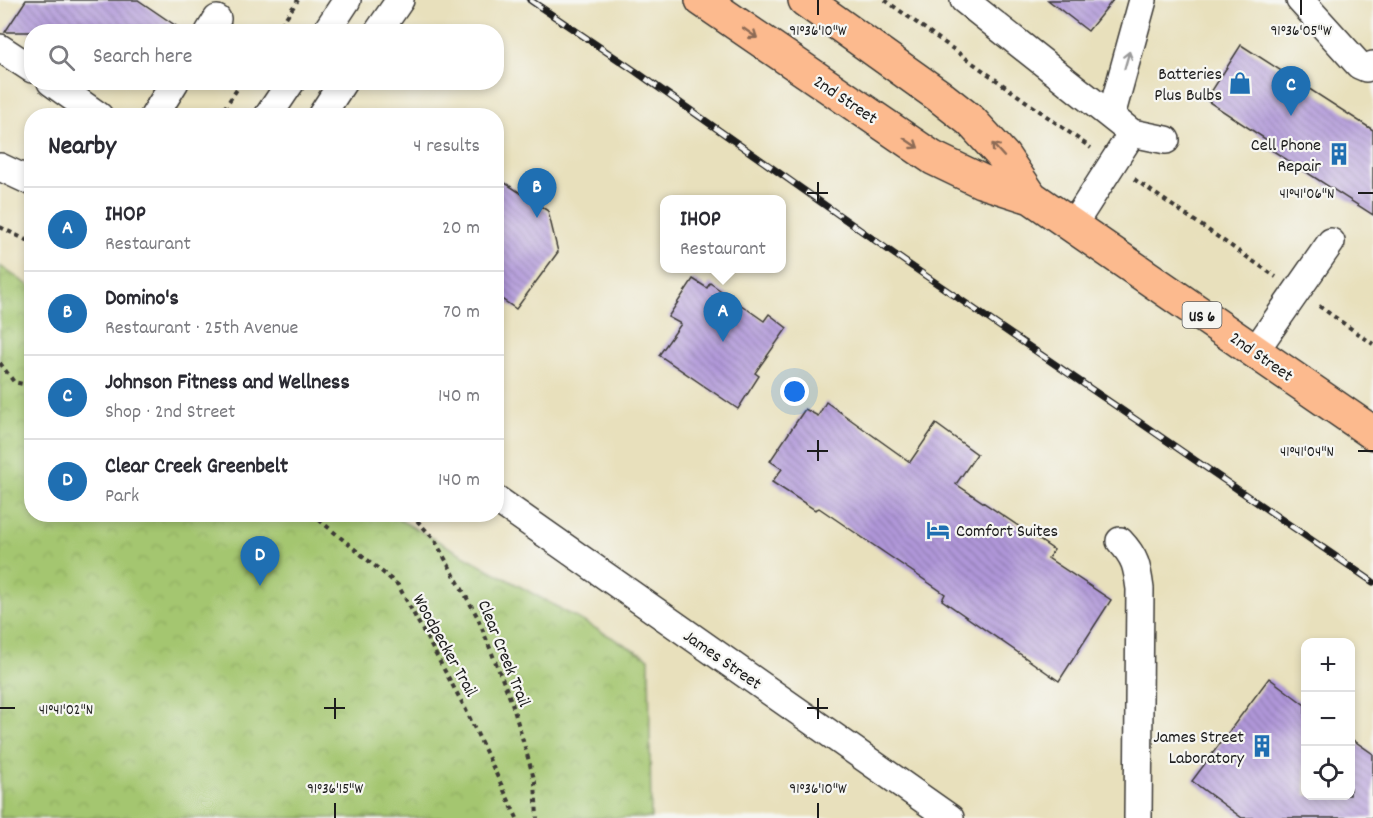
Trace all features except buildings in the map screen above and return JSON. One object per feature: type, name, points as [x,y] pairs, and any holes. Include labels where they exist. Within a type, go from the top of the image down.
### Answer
[{"type":"main road","name":"2nd Street","points":[[702,0],[933,158],[981,181],[1031,197],[1373,433]]},
{"type":"main road","name":"2nd Street","points":[[805,0],[938,94],[971,121],[1004,157],[1031,197]]},
{"type":"street","points":[[332,24],[348,0]]},
{"type":"street","points":[[384,24],[400,0]]},
{"type":"street","points":[[964,0],[1132,133],[1166,141]]},
{"type":"street","points":[[1111,116],[1143,0]]},
{"type":"street","points":[[1300,0],[1359,65],[1366,68],[1373,65]]},
{"type":"street","points":[[0,48],[24,64]]},
{"type":"street","points":[[62,90],[88,108]]},
{"type":"street","points":[[159,108],[170,90]]},
{"type":"street","points":[[273,108],[286,90]]},
{"type":"street","points":[[326,108],[338,90]]},
{"type":"street","points":[[1073,225],[1132,133]]},
{"type":"street","points":[[0,167],[24,178]]},
{"type":"street","points":[[1255,351],[1330,242]]},
{"type":"street","name":"James Street","points":[[504,505],[951,818]]},
{"type":"street","points":[[1120,541],[1133,554],[1140,589],[1138,818]]},
{"type":"path","points":[[282,24],[298,0]]},
{"type":"path","points":[[224,108],[237,90]]},
{"type":"path","points":[[0,227],[24,239]]},
{"type":"path","points":[[0,363],[14,382],[24,384]]},
{"type":"path","name":"Woodpecker Trail","points":[[322,522],[398,585],[465,708],[517,818]]},
{"type":"path","name":"Clear Creek Trail","points":[[418,522],[434,539],[477,616],[512,703],[535,782],[537,818]]},
{"type":"green space","points":[[0,266],[24,282],[24,522],[404,522],[649,658],[651,818],[0,818]]},
{"type":"railway","points":[[530,0],[635,71],[907,263],[1373,582]]},
{"type":"place","name":"Batteries Plus Bulbs","points":[[1240,83]]},
{"type":"place","name":"Johnson Fitness and Wellness","points":[[1291,116]]},
{"type":"place","name":"Cell Phone Repair","points":[[1339,154]]},
{"type":"place","name":"Domino's","points":[[537,218]]},
{"type":"place","name":"IHOP","points":[[723,342]]},
{"type":"place","name":"Comfort Suites","points":[[938,530]]},
{"type":"place","name":"Clear Creek Greenbelt","points":[[260,586]]},
{"type":"place","name":"James Street Laboratory","points":[[1262,746]]}]
